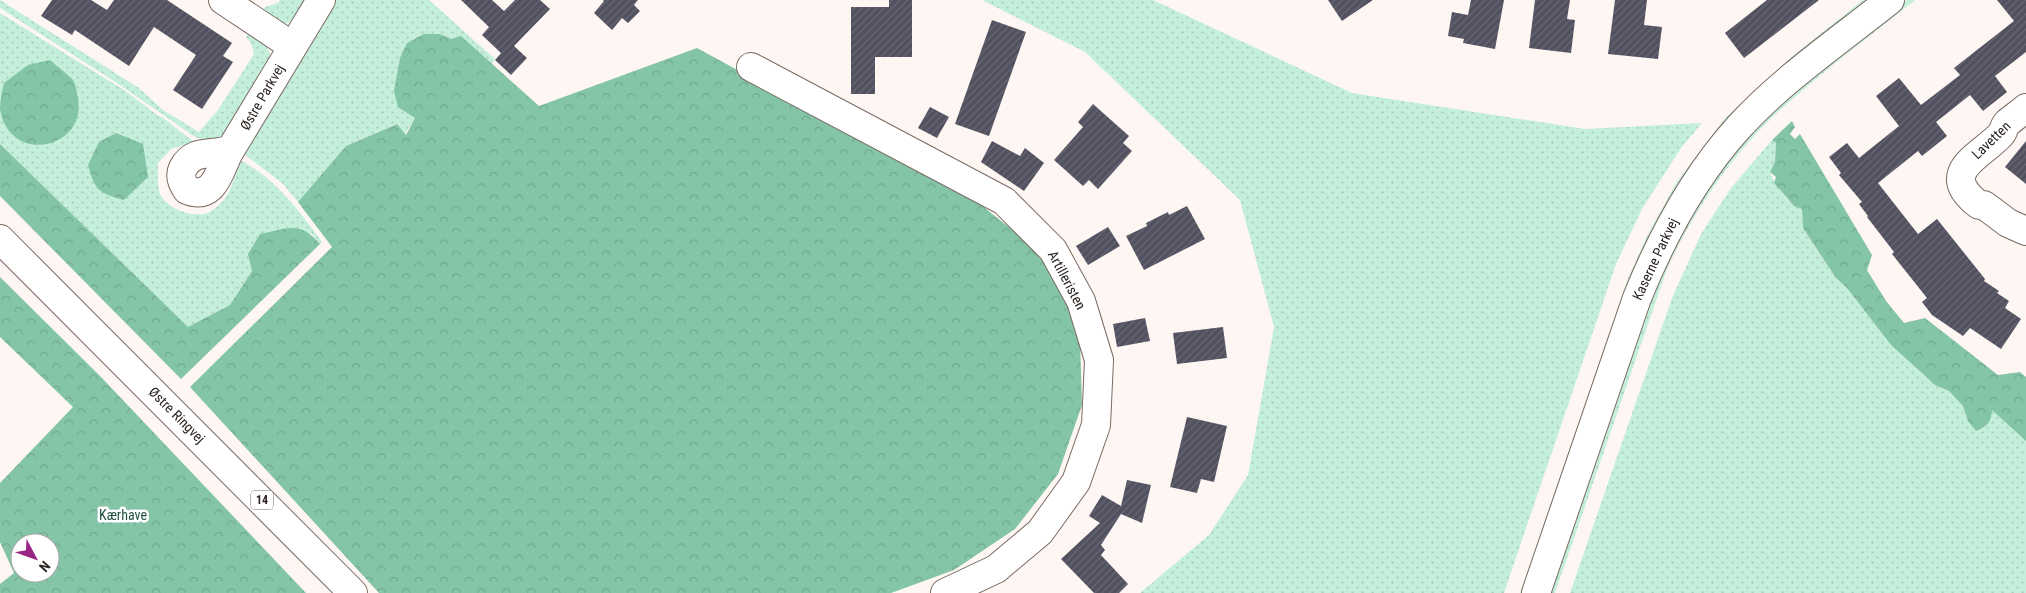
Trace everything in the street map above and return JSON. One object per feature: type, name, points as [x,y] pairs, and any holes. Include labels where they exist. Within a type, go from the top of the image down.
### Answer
[{"type":"street","points":[[223,0],[292,46]]},
{"type":"street","name":"Østre Parkvej","points":[[231,149],[321,0]]},
{"type":"street","name":"Kaserne Parkvej","points":[[1536,593],[1637,298],[1653,258],[1672,221],[1703,170],[1739,127],[1782,87],[1890,0]]},
{"type":"street","name":"Artilleristen","points":[[751,67],[1004,201],[1053,250],[1081,301],[1099,360],[1096,425],[1076,482],[1040,532],[996,569],[945,593]]},
{"type":"street","name":"Lavetten","points":[[2026,108],[2005,125],[2003,132],[1972,158],[1963,172],[1962,182],[1967,195],[1979,205],[1984,204],[2008,223],[2026,232]]},
{"type":"street","name":"Østre Ringvej","points":[[0,239],[353,593]]},
{"type":"green space","points":[[0,0],[139,88],[163,110],[199,132],[218,110],[254,54],[251,43],[246,37],[249,32],[264,42],[271,56],[222,137],[209,142],[195,137],[120,85],[0,8]]},
{"type":"green space","points":[[280,0],[305,0],[295,16],[287,23],[282,24],[260,14],[265,7],[278,3]]},
{"type":"green space","points":[[336,0],[429,0],[495,59],[491,64],[461,37],[451,39],[440,34],[415,118],[405,134],[396,124],[346,146],[298,202],[282,183],[245,155],[247,143]]},
{"type":"green space","points":[[982,0],[1153,0],[1352,93],[1585,129],[1702,123],[1681,148],[1642,209],[1616,264],[1504,593],[1140,593],[1209,535],[1248,475],[1274,327],[1240,200],[1085,52]]},
{"type":"green space","points":[[1863,0],[1871,0],[1704,152],[1526,593],[1520,593],[1628,278],[1647,236],[1676,183],[1725,118],[1795,54]]},
{"type":"green space","points":[[1907,0],[1915,0],[1819,76],[1769,121],[1751,139],[1704,201],[1667,269],[1555,593],[1550,593],[1653,290],[1695,206],[1735,149],[1785,100]]},
{"type":"green space","points":[[0,13],[124,90],[194,142],[171,149],[158,163],[159,190],[163,199],[168,204],[188,213],[202,214],[210,212],[223,201],[242,161],[277,187],[322,242],[320,244],[311,233],[252,271],[230,305],[188,328],[0,144]]},
{"type":"green space","points":[[424,34],[440,34],[451,39],[461,36],[539,106],[697,48],[972,198],[1033,246],[1062,291],[1080,340],[1082,405],[1058,474],[1015,529],[954,570],[891,593],[379,593],[190,387],[332,247],[298,202],[346,146],[397,124],[406,135],[415,118],[398,107],[394,91],[400,58],[407,43]]},
{"type":"green space","points":[[50,60],[74,82],[78,99],[78,116],[71,129],[60,139],[46,144],[31,144],[18,139],[7,127],[0,109],[4,83],[28,65]]},
{"type":"green space","points":[[1792,121],[1795,127],[1790,134],[1795,139],[1800,134],[1872,255],[1867,270],[1886,301],[1904,323],[1925,318],[1998,375],[2020,372],[2026,377],[2026,441],[1992,410],[1988,423],[1976,431],[1968,421],[1963,406],[1949,391],[1935,385],[1891,345],[1847,288],[1836,278],[1803,228],[1802,209],[1794,206],[1774,183],[1776,177],[1770,172],[1775,162],[1776,143],[1772,140]]},
{"type":"green space","points":[[116,133],[143,144],[148,177],[124,200],[108,195],[99,189],[93,180],[88,165],[99,142]]},
{"type":"green space","points":[[1772,140],[1776,143],[1775,162],[1770,172],[1775,183],[1787,199],[1802,209],[1803,228],[1836,278],[1847,288],[1891,345],[1935,385],[1949,391],[1964,406],[1966,416],[1992,409],[2026,441],[2026,593],[1570,593],[1672,298],[1701,234],[1731,188]]},
{"type":"green space","points":[[0,144],[188,327],[230,305],[252,271],[248,254],[260,234],[293,228],[299,229],[313,236],[320,244],[181,379],[0,196]]},
{"type":"green space","name":"Kærhave","points":[[0,277],[101,377],[306,593],[0,593],[0,584],[10,576],[10,583],[60,583],[60,533],[10,533],[10,564],[0,542],[0,483],[73,407],[0,337]]},
{"type":"building","points":[[52,0],[91,0],[107,10],[114,0],[167,0],[232,43],[223,56],[233,62],[202,109],[173,90],[196,55],[154,27],[129,66],[75,30],[72,35],[41,16]]},
{"type":"building","points":[[461,0],[492,0],[504,11],[515,0],[540,0],[550,9],[514,46],[527,58],[511,75],[495,60],[501,53],[482,35],[489,27]]},
{"type":"building","points":[[603,0],[638,0],[634,5],[640,11],[628,23],[622,18],[612,30],[594,13]]},
{"type":"building","points":[[889,0],[912,0],[912,57],[875,57],[875,94],[851,94],[851,7],[889,7]]},
{"type":"building","points":[[1328,0],[1373,0],[1342,21]]},
{"type":"building","points":[[1471,0],[1504,0],[1495,49],[1463,43],[1464,39],[1448,36],[1452,12],[1468,15]]},
{"type":"building","points":[[1535,0],[1570,0],[1567,19],[1575,20],[1571,53],[1529,48]]},
{"type":"building","points":[[1615,0],[1647,0],[1644,25],[1662,27],[1658,59],[1608,54]]},
{"type":"building","points":[[1767,0],[1819,0],[1744,58],[1725,33]]},
{"type":"building","points":[[1997,0],[2026,0],[2026,52],[1995,76],[2007,92],[1983,111],[1970,95],[1936,122],[1947,136],[1922,156],[1918,151],[1878,183],[1918,234],[1937,219],[1985,279],[1984,281],[1999,291],[1997,293],[2009,301],[2005,308],[2021,319],[2001,349],[1970,328],[1963,336],[1932,315],[1922,302],[1927,298],[1892,254],[1894,252],[1859,204],[1862,202],[1839,175],[1841,173],[1829,157],[1847,143],[1859,158],[1899,126],[1876,96],[1899,78],[1921,105],[1960,75],[1954,68],[2014,21]]},
{"type":"building","points":[[992,20],[1026,32],[989,136],[955,124]]},
{"type":"building","points":[[1093,104],[1129,136],[1123,143],[1132,151],[1098,189],[1089,180],[1083,186],[1054,160],[1083,127],[1078,122]]},
{"type":"building","points":[[930,107],[949,117],[937,138],[918,128]]},
{"type":"building","points":[[992,141],[1020,156],[1025,148],[1044,163],[1024,191],[981,162]]},
{"type":"building","points":[[2026,141],[2026,184],[2005,167]]},
{"type":"building","points":[[1187,206],[1205,239],[1144,270],[1126,236],[1147,226],[1146,223],[1168,212],[1169,215]]},
{"type":"building","points":[[1108,227],[1120,246],[1088,265],[1076,246]]},
{"type":"building","points":[[1145,318],[1150,341],[1117,347],[1113,324]]},
{"type":"building","points":[[1223,327],[1227,358],[1177,364],[1173,333]]},
{"type":"building","points":[[1187,417],[1227,426],[1214,482],[1201,479],[1197,493],[1170,487]]},
{"type":"building","points":[[1127,480],[1151,485],[1142,523],[1121,514],[1101,545],[1105,550],[1101,555],[1128,584],[1119,593],[1094,593],[1061,559],[1100,523],[1089,516],[1102,495],[1121,506]]}]
